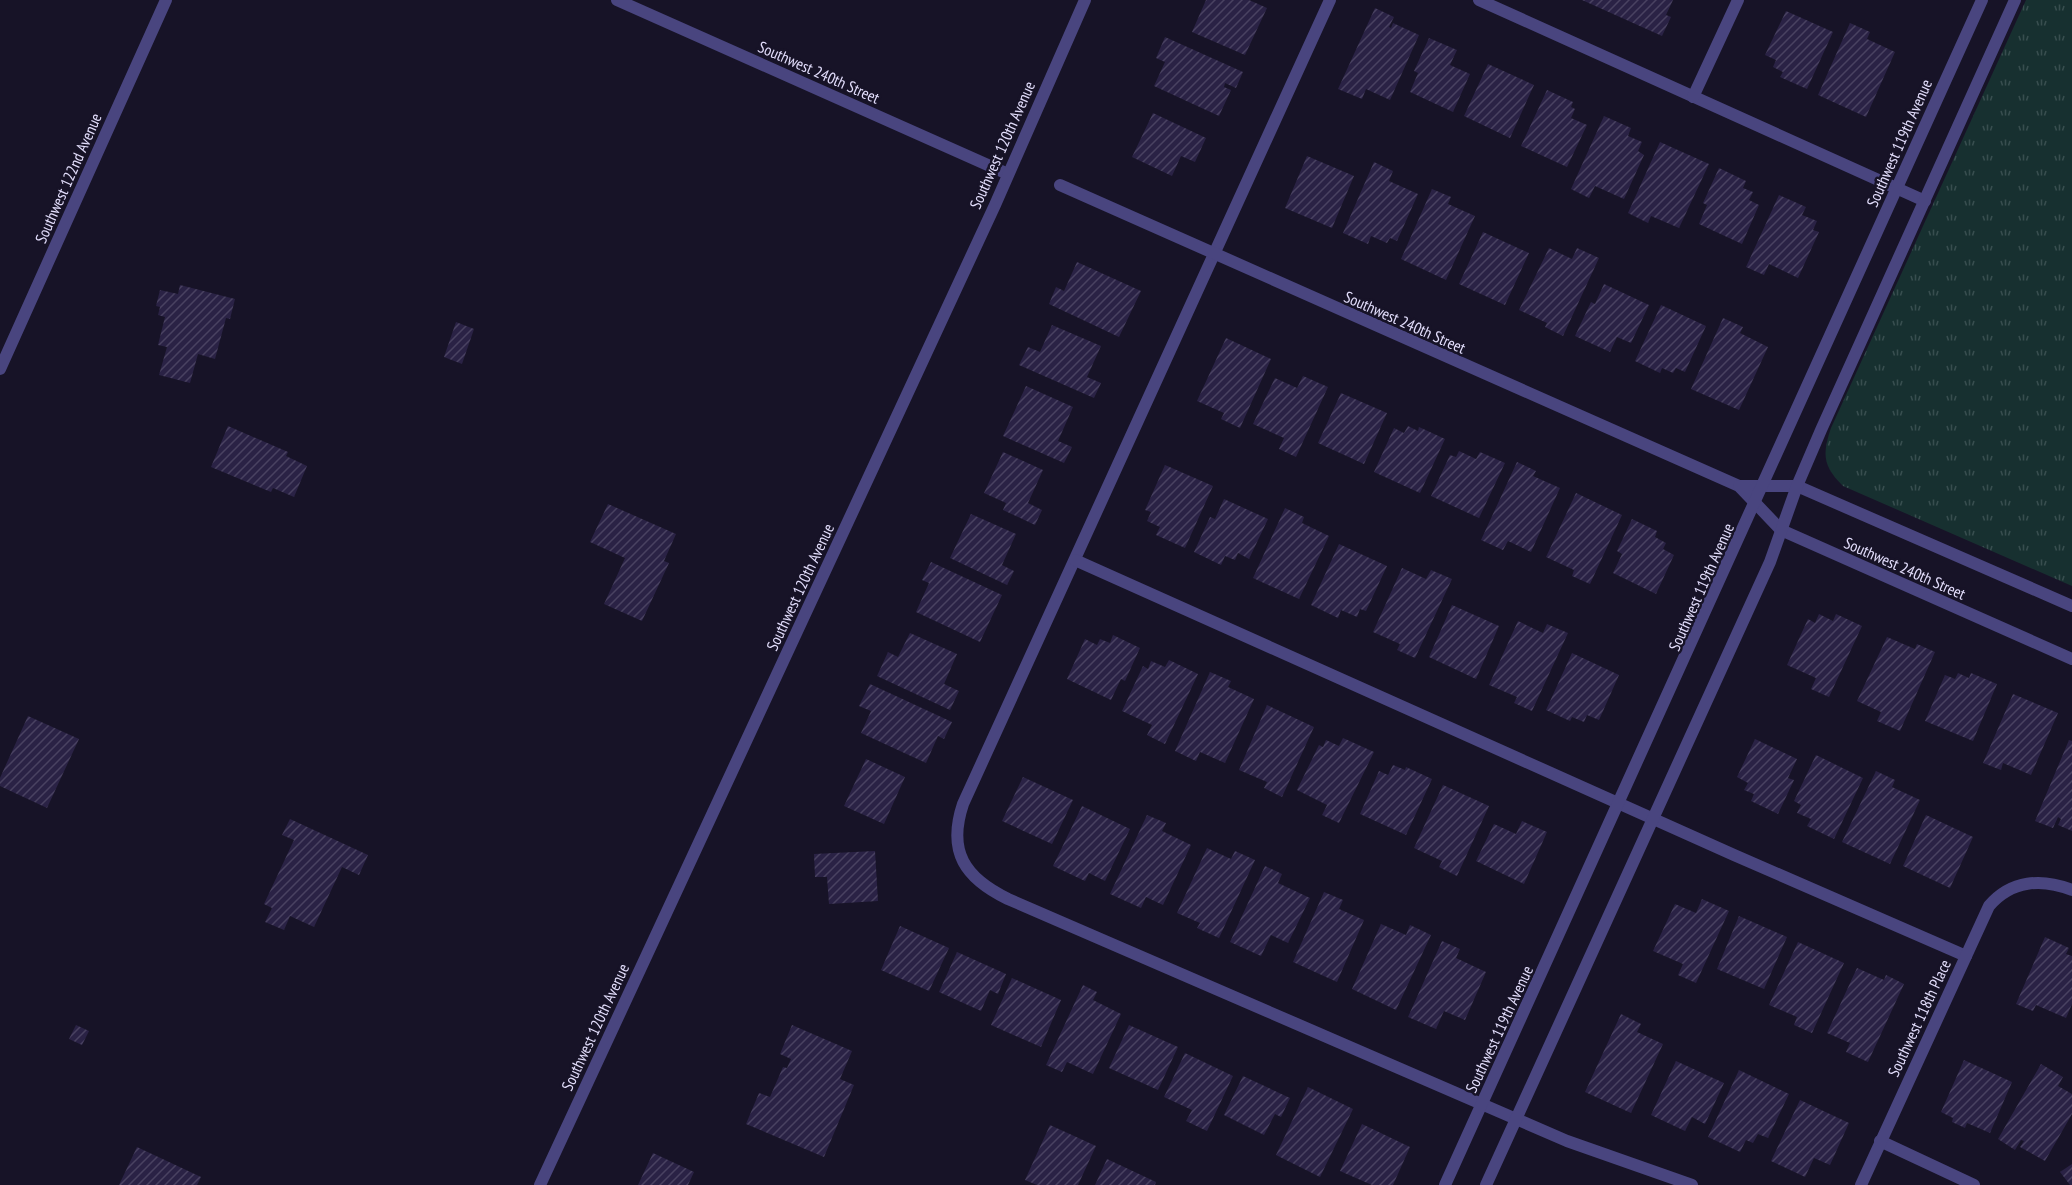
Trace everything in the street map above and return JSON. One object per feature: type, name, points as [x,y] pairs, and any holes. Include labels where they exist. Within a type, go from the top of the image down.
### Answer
[{"type":"street","name":"Southwest 122nd Avenue","points":[[0,369],[166,0]]},
{"type":"street","name":"Southwest 240th Street","points":[[617,0],[1008,174]]},
{"type":"street","name":"Southwest 120th Avenue","points":[[540,1185],[1008,174],[1085,0]]},
{"type":"street","points":[[1330,0],[963,804],[957,830],[957,843],[966,868],[982,884],[1008,899],[1586,1149],[1692,1185]]},
{"type":"street","points":[[1479,0],[1925,201]]},
{"type":"street","points":[[1693,97],[1738,0]]},
{"type":"street","name":"Southwest 119th Avenue","points":[[1445,1185],[1620,804],[1982,0]]},
{"type":"street","points":[[1486,1185],[1770,562],[1797,486],[2015,0]]},
{"type":"street","name":"Southwest 240th Street","points":[[1060,185],[1214,256],[1739,486],[1797,486],[2072,606]]},
{"type":"street","name":"Southwest 240th Street","points":[[1739,486],[1781,530],[2072,659]]},
{"type":"street","points":[[1075,560],[1653,819],[1966,956]]},
{"type":"street","name":"Southwest 118th Place","points":[[1861,1185],[1966,956],[1995,900],[2010,889],[2027,883],[2052,882],[2072,890]]},
{"type":"street","points":[[1881,1141],[1974,1185]]},
{"type":"green space","points":[[2026,0],[2072,0],[2072,586],[1843,486],[1831,472],[1826,460],[1826,446],[1831,428]]},
{"type":"building","points":[[1206,0],[1249,0],[1267,8],[1245,55],[1192,32]]},
{"type":"building","points":[[1582,0],[1673,0],[1666,15],[1671,17],[1662,36]]},
{"type":"building","points":[[1375,8],[1394,17],[1389,27],[1391,28],[1393,23],[1419,35],[1390,100],[1366,89],[1362,99],[1338,89]]},
{"type":"building","points":[[1786,11],[1833,32],[1807,89],[1780,77],[1783,72],[1773,67],[1776,60],[1765,55]]},
{"type":"building","points":[[1850,23],[1870,32],[1867,39],[1895,52],[1866,117],[1818,95]]},
{"type":"building","points":[[1165,37],[1243,72],[1236,88],[1225,83],[1224,87],[1231,90],[1219,116],[1154,86],[1165,62],[1156,58]]},
{"type":"building","points":[[1429,38],[1457,50],[1450,65],[1470,74],[1453,112],[1410,92],[1418,73],[1414,71]]},
{"type":"building","points":[[1488,64],[1534,85],[1510,138],[1464,116]]},
{"type":"building","points":[[1547,90],[1573,102],[1571,107],[1575,109],[1571,118],[1587,125],[1567,167],[1521,146]]},
{"type":"building","points":[[1153,113],[1206,138],[1195,162],[1181,156],[1172,176],[1132,157]]},
{"type":"building","points":[[1604,116],[1631,128],[1628,136],[1642,142],[1638,151],[1644,155],[1624,199],[1595,186],[1589,198],[1571,189]]},
{"type":"building","points":[[1660,142],[1709,164],[1679,228],[1651,216],[1648,223],[1628,213]]},
{"type":"building","points":[[1307,156],[1354,176],[1332,228],[1285,208]]},
{"type":"building","points":[[1374,162],[1393,171],[1389,181],[1418,194],[1397,241],[1390,238],[1387,243],[1371,236],[1368,244],[1343,233]]},
{"type":"building","points":[[1719,168],[1746,181],[1743,188],[1753,192],[1749,200],[1759,205],[1742,244],[1699,224],[1707,205],[1703,203]]},
{"type":"building","points":[[1432,189],[1451,197],[1448,204],[1475,216],[1446,280],[1401,259]]},
{"type":"building","points":[[1779,195],[1806,207],[1802,215],[1817,221],[1813,230],[1819,232],[1798,278],[1769,264],[1764,275],[1746,267]]},
{"type":"building","points":[[1483,232],[1529,253],[1505,305],[1459,284]]},
{"type":"building","points":[[1549,248],[1572,259],[1577,248],[1599,258],[1563,336],[1545,327],[1547,323],[1519,310]]},
{"type":"building","points":[[1077,262],[1141,291],[1119,337],[1049,304],[1056,287],[1064,291]]},
{"type":"building","points":[[1604,284],[1649,305],[1631,343],[1617,337],[1610,352],[1575,336],[1591,302],[1595,304]]},
{"type":"building","points":[[180,285],[235,299],[230,319],[226,318],[215,359],[198,354],[190,383],[159,375],[167,347],[158,345],[165,317],[158,315],[160,307],[156,306],[160,290],[178,294]]},
{"type":"building","points":[[1661,305],[1706,326],[1685,372],[1676,368],[1673,373],[1662,368],[1660,373],[1635,361]]},
{"type":"building","points":[[1723,318],[1743,327],[1740,333],[1768,347],[1739,410],[1691,389]]},
{"type":"building","points":[[456,322],[474,329],[462,364],[444,357]]},
{"type":"building","points":[[1052,325],[1101,346],[1087,377],[1101,383],[1094,398],[1019,365],[1028,347],[1040,352]]},
{"type":"building","points":[[1226,338],[1271,359],[1240,428],[1221,419],[1224,413],[1197,401]]},
{"type":"building","points":[[1303,376],[1328,387],[1296,457],[1279,449],[1284,438],[1253,424],[1275,378],[1297,388]]},
{"type":"building","points":[[1026,386],[1073,407],[1058,441],[1072,447],[1064,463],[1003,436]]},
{"type":"building","points":[[1341,393],[1387,413],[1364,464],[1318,443]]},
{"type":"building","points":[[228,426],[288,452],[286,456],[307,466],[294,497],[273,488],[271,492],[211,467]]},
{"type":"building","points":[[1408,426],[1418,431],[1419,427],[1445,439],[1420,493],[1374,472],[1394,428],[1404,433]]},
{"type":"building","points":[[1459,451],[1476,459],[1480,452],[1505,463],[1479,518],[1431,496],[1450,455],[1456,457]]},
{"type":"building","points":[[1003,452],[1043,470],[1028,503],[1042,510],[1035,525],[1003,510],[1006,503],[984,493]]},
{"type":"building","points":[[1517,462],[1536,471],[1533,476],[1560,488],[1531,552],[1508,541],[1503,550],[1481,540]]},
{"type":"building","points":[[1165,465],[1213,486],[1185,548],[1156,535],[1160,527],[1147,521],[1151,512],[1145,510]]},
{"type":"building","points":[[1576,493],[1622,515],[1590,584],[1572,576],[1574,570],[1546,557]]},
{"type":"building","points":[[1224,499],[1268,519],[1249,559],[1238,553],[1235,560],[1225,556],[1221,565],[1194,552],[1210,517],[1215,519]]},
{"type":"building","points":[[608,504],[676,534],[664,561],[669,563],[642,621],[604,604],[625,558],[590,542]]},
{"type":"building","points":[[1285,508],[1304,517],[1302,523],[1329,536],[1299,599],[1253,578]]},
{"type":"building","points":[[971,514],[1016,534],[1002,565],[1014,571],[1007,585],[950,558]]},
{"type":"building","points":[[1632,519],[1657,531],[1655,537],[1666,543],[1663,549],[1674,555],[1656,594],[1613,573],[1622,554],[1617,551]]},
{"type":"building","points":[[1339,544],[1387,566],[1366,611],[1360,609],[1357,617],[1341,610],[1338,618],[1311,605]]},
{"type":"building","points":[[931,562],[1002,595],[980,642],[916,612],[929,583],[922,580]]},
{"type":"building","points":[[1402,568],[1426,579],[1431,570],[1452,579],[1415,658],[1397,650],[1400,644],[1373,632]]},
{"type":"building","points":[[1452,605],[1499,626],[1476,679],[1429,657]]},
{"type":"building","points":[[1819,614],[1833,621],[1836,614],[1862,626],[1829,697],[1811,689],[1816,678],[1787,665],[1808,619],[1815,623]]},
{"type":"building","points":[[1518,621],[1543,633],[1547,624],[1568,633],[1532,711],[1514,703],[1517,697],[1489,685]]},
{"type":"building","points":[[910,633],[957,654],[944,684],[959,691],[950,710],[877,676],[888,652],[898,657]]},
{"type":"building","points":[[1113,635],[1140,648],[1125,681],[1121,679],[1111,700],[1067,679],[1085,639],[1097,645],[1100,639],[1110,643]]},
{"type":"building","points":[[1887,637],[1915,649],[1917,644],[1935,652],[1900,731],[1877,721],[1881,712],[1857,701]]},
{"type":"building","points":[[1572,653],[1619,675],[1599,720],[1587,715],[1584,722],[1572,717],[1570,721],[1546,710]]},
{"type":"building","points":[[1169,660],[1198,674],[1165,744],[1147,735],[1152,725],[1122,711],[1143,666],[1148,669],[1151,661],[1165,667]]},
{"type":"building","points":[[1210,672],[1231,681],[1228,687],[1254,699],[1225,763],[1200,752],[1196,761],[1175,751]]},
{"type":"building","points":[[1958,673],[1969,678],[1971,673],[1997,684],[1973,741],[1925,721],[1945,675],[1955,679]]},
{"type":"building","points":[[870,684],[952,722],[944,739],[938,736],[926,763],[861,733],[871,711],[859,706]]},
{"type":"building","points":[[2013,694],[2058,713],[2031,775],[2003,763],[2001,770],[1983,763]]},
{"type":"building","points":[[1267,705],[1314,727],[1282,797],[1264,788],[1267,782],[1239,770]]},
{"type":"building","points":[[28,716],[79,739],[47,808],[0,786],[0,778]]},
{"type":"building","points":[[1343,738],[1374,752],[1339,823],[1322,815],[1327,805],[1297,790],[1319,745],[1323,747],[1326,740],[1339,746]]},
{"type":"building","points":[[1755,739],[1797,759],[1788,778],[1794,780],[1778,814],[1751,801],[1754,794],[1744,790],[1748,783],[1737,777]]},
{"type":"building","points":[[2069,740],[2072,741],[2072,831],[2058,825],[2061,819],[2058,817],[2053,828],[2035,821]]},
{"type":"building","points":[[1816,755],[1863,778],[1834,839],[1807,826],[1811,819],[1797,813],[1801,805],[1794,801]]},
{"type":"building","points":[[866,759],[905,777],[884,824],[844,806]]},
{"type":"building","points":[[1393,765],[1405,770],[1406,767],[1432,779],[1406,835],[1360,814],[1379,771],[1388,775]]},
{"type":"building","points":[[1876,771],[1895,780],[1892,787],[1920,800],[1890,864],[1842,842]]},
{"type":"building","points":[[1023,777],[1073,800],[1052,844],[1002,821]]},
{"type":"building","points":[[1443,785],[1489,806],[1457,876],[1439,867],[1442,861],[1414,848]]},
{"type":"building","points":[[1082,806],[1130,829],[1105,881],[1089,873],[1085,881],[1053,866]]},
{"type":"building","points":[[1147,815],[1166,823],[1162,831],[1191,845],[1163,905],[1146,897],[1141,908],[1110,894]]},
{"type":"building","points":[[1926,815],[1973,837],[1950,888],[1903,866]]},
{"type":"building","points":[[290,819],[368,855],[359,875],[342,867],[314,927],[290,916],[284,930],[265,922],[272,908],[264,904],[294,840],[282,835]]},
{"type":"building","points":[[1522,821],[1547,832],[1524,884],[1476,861],[1494,824],[1516,834]]},
{"type":"building","points":[[1207,848],[1231,859],[1235,851],[1255,860],[1219,938],[1197,928],[1200,923],[1177,913]]},
{"type":"building","points":[[875,851],[878,901],[829,904],[827,877],[815,877],[814,854]]},
{"type":"building","points":[[1265,866],[1282,874],[1278,883],[1310,898],[1288,943],[1271,935],[1261,956],[1230,942]]},
{"type":"building","points":[[1324,892],[1343,900],[1339,909],[1364,920],[1337,982],[1293,962]]},
{"type":"building","points":[[1702,899],[1729,911],[1696,983],[1678,975],[1683,964],[1653,951],[1675,904],[1696,913]]},
{"type":"building","points":[[1739,916],[1787,937],[1764,989],[1717,969]]},
{"type":"building","points":[[1381,924],[1406,935],[1410,925],[1431,935],[1396,1010],[1352,989]]},
{"type":"building","points":[[900,926],[949,948],[929,991],[881,970]]},
{"type":"building","points":[[2045,937],[2069,948],[2066,954],[2072,956],[2072,1004],[2066,1018],[2036,1005],[2033,1011],[2016,1004]]},
{"type":"building","points":[[1442,941],[1460,949],[1456,958],[1486,972],[1465,1020],[1444,1011],[1436,1029],[1408,1017]]},
{"type":"building","points":[[1798,942],[1844,963],[1812,1033],[1794,1025],[1797,1017],[1769,1005]]},
{"type":"building","points":[[957,952],[1006,974],[998,994],[990,990],[981,1011],[939,992]]},
{"type":"building","points":[[1857,968],[1884,980],[1886,975],[1904,984],[1868,1062],[1846,1052],[1850,1043],[1827,1033]]},
{"type":"building","points":[[1012,978],[1061,1000],[1041,1047],[991,1025]]},
{"type":"building","points":[[1083,985],[1097,992],[1093,1000],[1121,1014],[1093,1074],[1067,1062],[1062,1072],[1046,1065]]},
{"type":"building","points":[[1621,1014],[1641,1024],[1637,1032],[1663,1044],[1631,1113],[1585,1092]]},
{"type":"building","points":[[76,1025],[89,1031],[82,1045],[69,1039]]},
{"type":"building","points":[[792,1025],[852,1051],[840,1079],[854,1085],[824,1157],[746,1124],[759,1093],[770,1097],[783,1067],[787,1068],[791,1059],[780,1054]]},
{"type":"building","points":[[1129,1025],[1178,1047],[1158,1090],[1109,1068]]},
{"type":"building","points":[[1185,1053],[1233,1076],[1207,1131],[1186,1121],[1192,1110],[1164,1097]]},
{"type":"building","points":[[1964,1060],[2012,1082],[1990,1133],[1967,1123],[1965,1128],[1952,1122],[1953,1118],[1941,1112]]},
{"type":"building","points":[[1676,1061],[1724,1083],[1705,1124],[1692,1117],[1685,1131],[1651,1115]]},
{"type":"building","points":[[2041,1064],[2063,1077],[2058,1086],[2072,1094],[2072,1114],[2045,1161],[2020,1147],[2024,1141],[2021,1140],[2015,1150],[1998,1139]]},
{"type":"building","points":[[1739,1070],[1789,1094],[1768,1138],[1758,1134],[1753,1143],[1746,1140],[1740,1152],[1708,1137]]},
{"type":"building","points":[[1243,1076],[1290,1098],[1281,1117],[1275,1114],[1264,1135],[1224,1115]]},
{"type":"building","points":[[1308,1087],[1353,1109],[1320,1177],[1276,1155]]},
{"type":"building","points":[[1800,1100],[1849,1123],[1830,1165],[1814,1158],[1805,1177],[1771,1161]]},
{"type":"building","points":[[1362,1124],[1410,1147],[1393,1185],[1372,1185],[1340,1171]]},
{"type":"building","points":[[1050,1125],[1096,1146],[1078,1185],[1037,1185],[1025,1180]]},
{"type":"building","points":[[137,1147],[201,1177],[197,1185],[119,1185]]},
{"type":"building","points":[[653,1153],[694,1172],[688,1185],[638,1185]]},
{"type":"building","points":[[1107,1159],[1156,1182],[1155,1185],[1095,1185]]},
{"type":"building","points":[[2072,1164],[2072,1185],[2070,1185],[2060,1172]]}]
